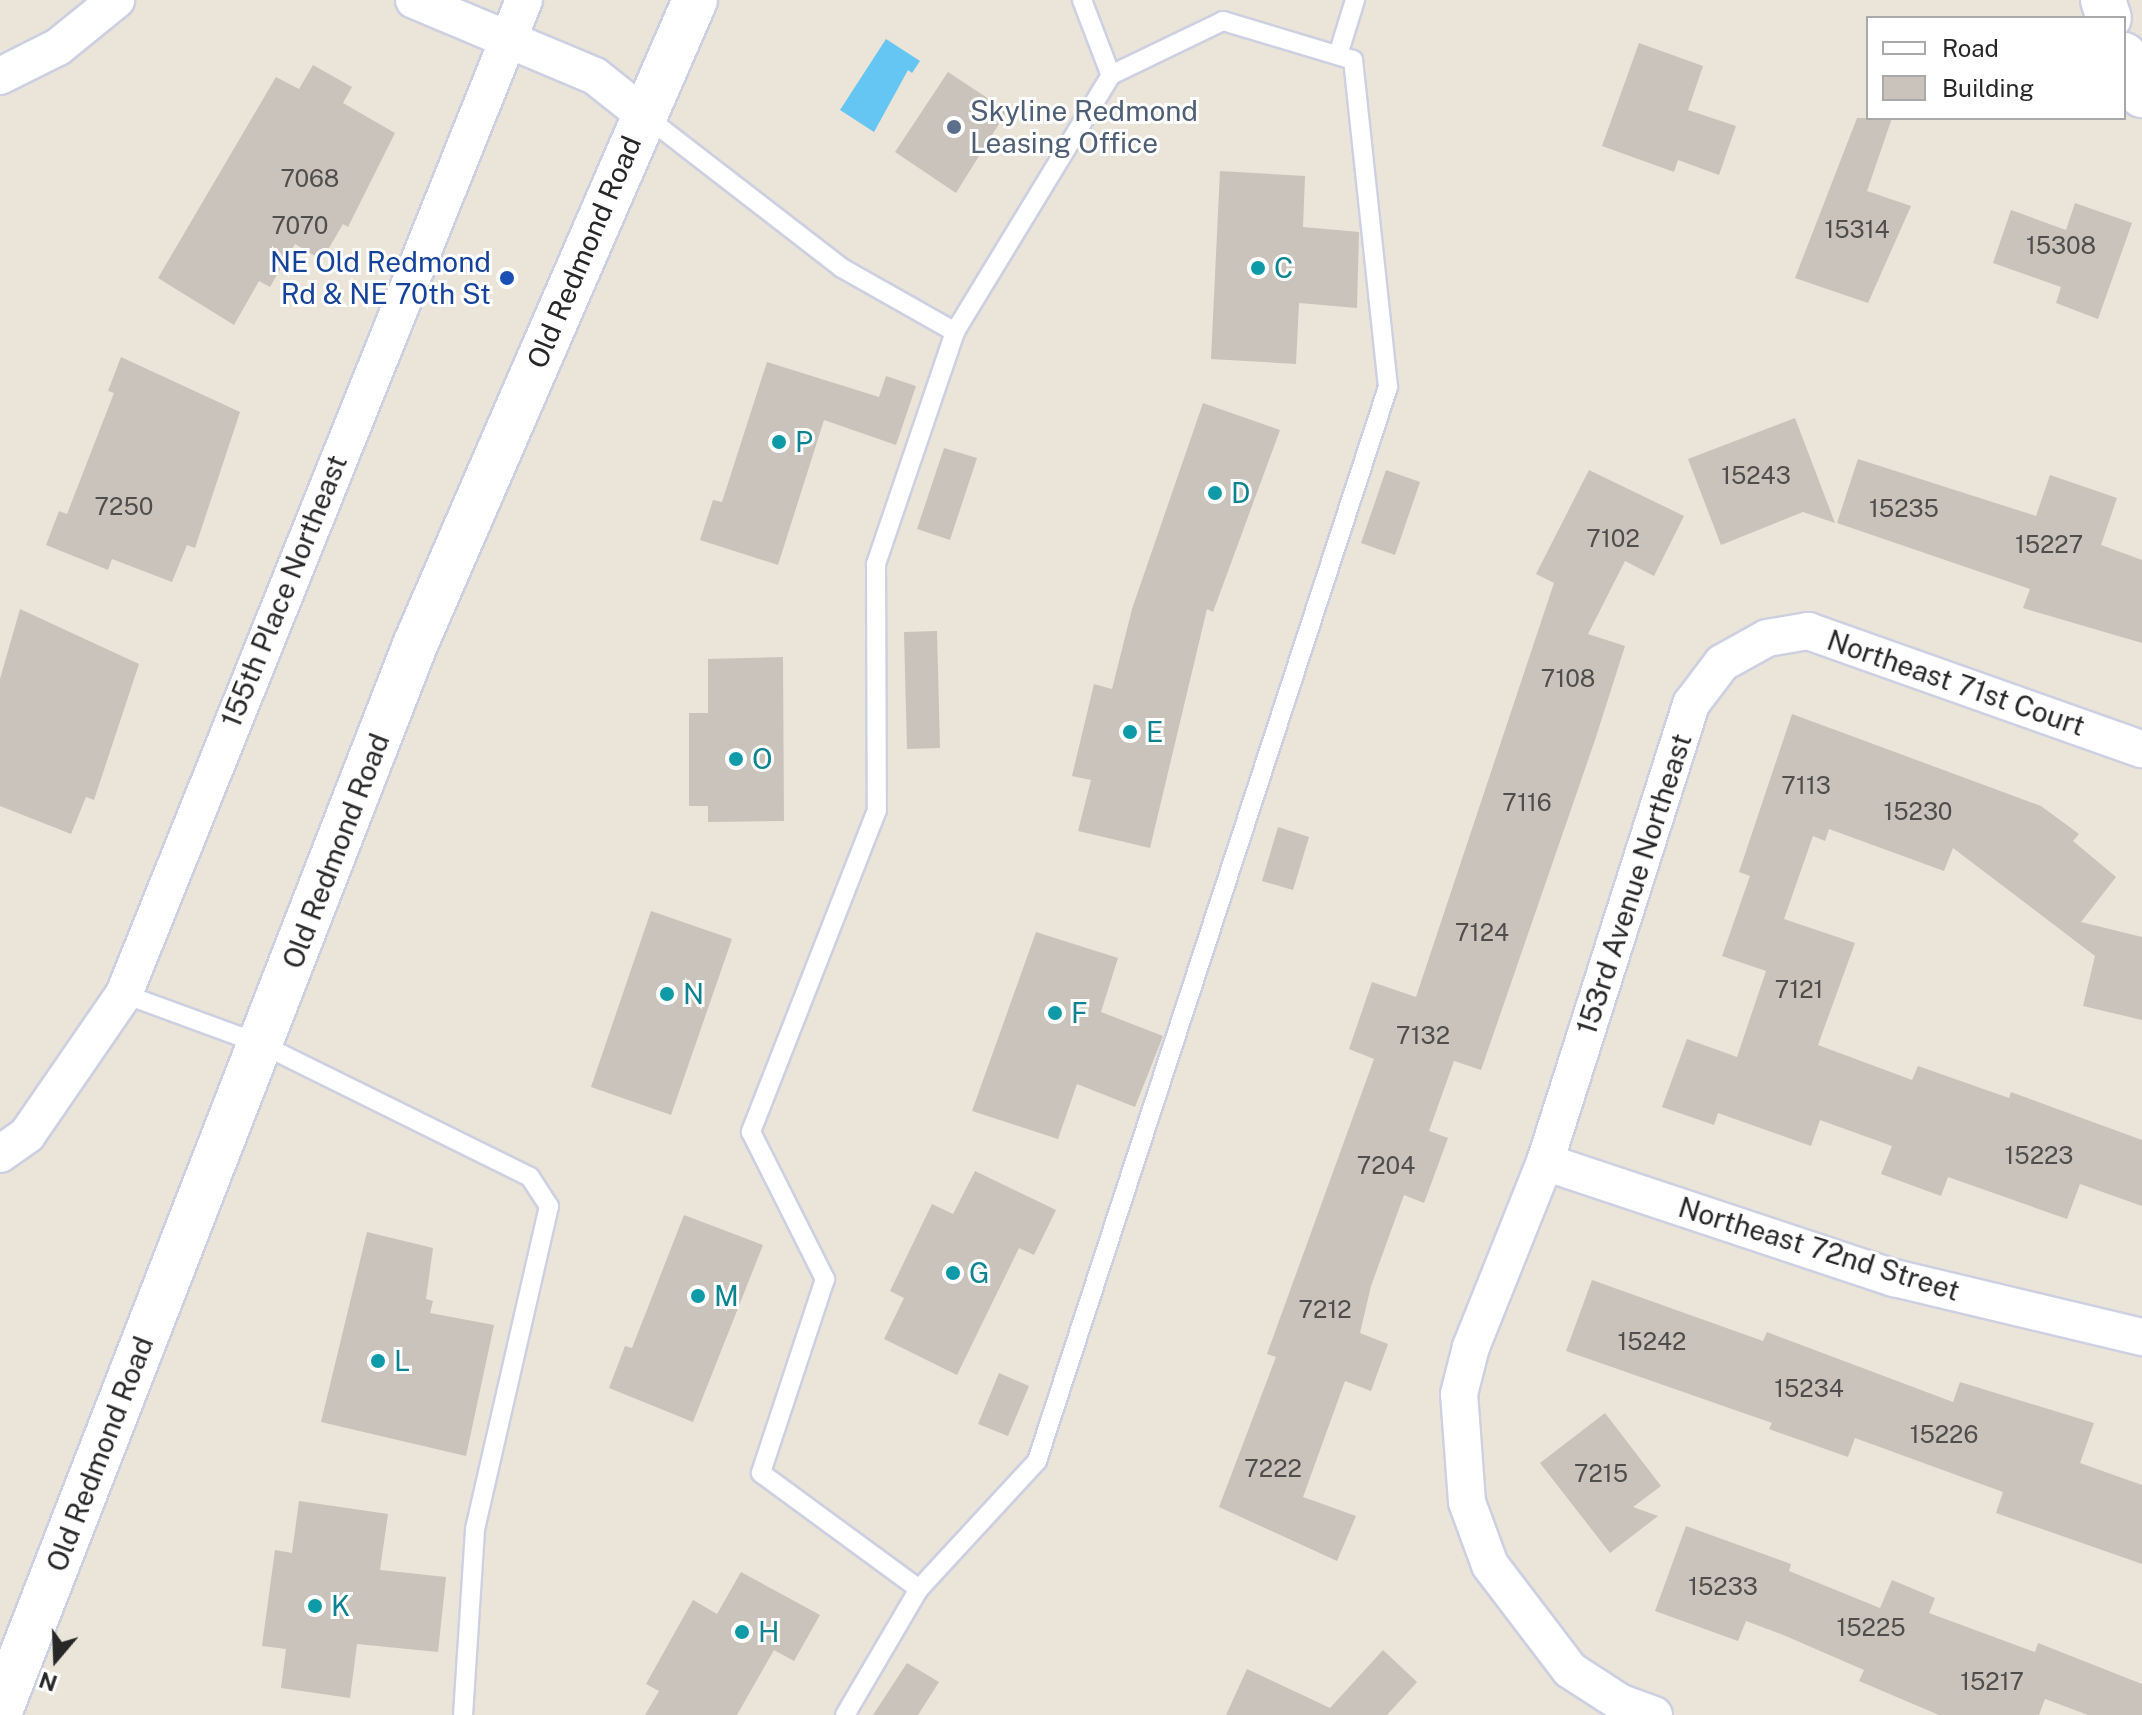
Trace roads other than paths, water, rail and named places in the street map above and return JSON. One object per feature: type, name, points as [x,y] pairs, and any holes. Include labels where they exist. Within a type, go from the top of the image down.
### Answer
[{"type":"main road","name":"Old Redmond Road","points":[[0,1711],[415,645],[695,0]]},
{"type":"main road","points":[[2126,59],[2142,95]]},
{"type":"street","points":[[0,76],[58,47],[116,0]]},
{"type":"street","points":[[414,0],[595,76],[644,115]]},
{"type":"street","name":"155th Place Northeast","points":[[0,1154],[27,1135],[124,994],[505,37],[524,0]]},
{"type":"street","name":"Northeast 71st Court","points":[[1767,638],[1808,631],[2142,749]]},
{"type":"street","name":"153rd Avenue Northeast","points":[[1654,1715],[1621,1703],[1570,1670],[1531,1626],[1490,1565],[1467,1502],[1459,1394],[1471,1347],[1545,1162],[1691,704],[1722,663],[1767,638]]},
{"type":"street","name":"Northeast 72nd Street","points":[[1545,1162],[1894,1278],[2142,1337]]},
{"type":"lane","points":[[1082,0],[1111,76]]},
{"type":"lane","points":[[1338,55],[1355,0]]},
{"type":"lane","points":[[845,1715],[919,1589],[1037,1461],[1388,387],[1353,60],[1223,21],[1111,76],[955,332],[876,564],[877,810],[751,1132],[825,1279],[761,1473],[919,1589]]},
{"type":"lane","points":[[644,115],[842,268],[955,332]]},
{"type":"lane","points":[[124,994],[261,1044],[530,1177],[549,1206],[475,1530],[463,1715]]},
{"type":"water","points":[[886,39],[920,61],[912,73],[908,70],[874,132],[840,110]]},
{"type":"place","name":"Skyline Redmond Leasing Office","points":[[954,127]]},
{"type":"place","name":"C","points":[[1258,268]]},
{"type":"place","name":"NE Old Redmond Rd & NE 70th St","points":[[507,278]]},
{"type":"place","name":"P","points":[[779,442]]},
{"type":"place","name":"D","points":[[1215,493]]},
{"type":"place","name":"E","points":[[1130,732]]},
{"type":"place","name":"O","points":[[736,759]]},
{"type":"place","name":"N","points":[[667,994]]},
{"type":"place","name":"F","points":[[1055,1013]]},
{"type":"place","name":"G","points":[[953,1273]]},
{"type":"place","name":"M","points":[[698,1296]]},
{"type":"place","name":"L","points":[[378,1361]]},
{"type":"place","name":"K","points":[[315,1606]]},
{"type":"place","name":"H","points":[[742,1632]]}]
